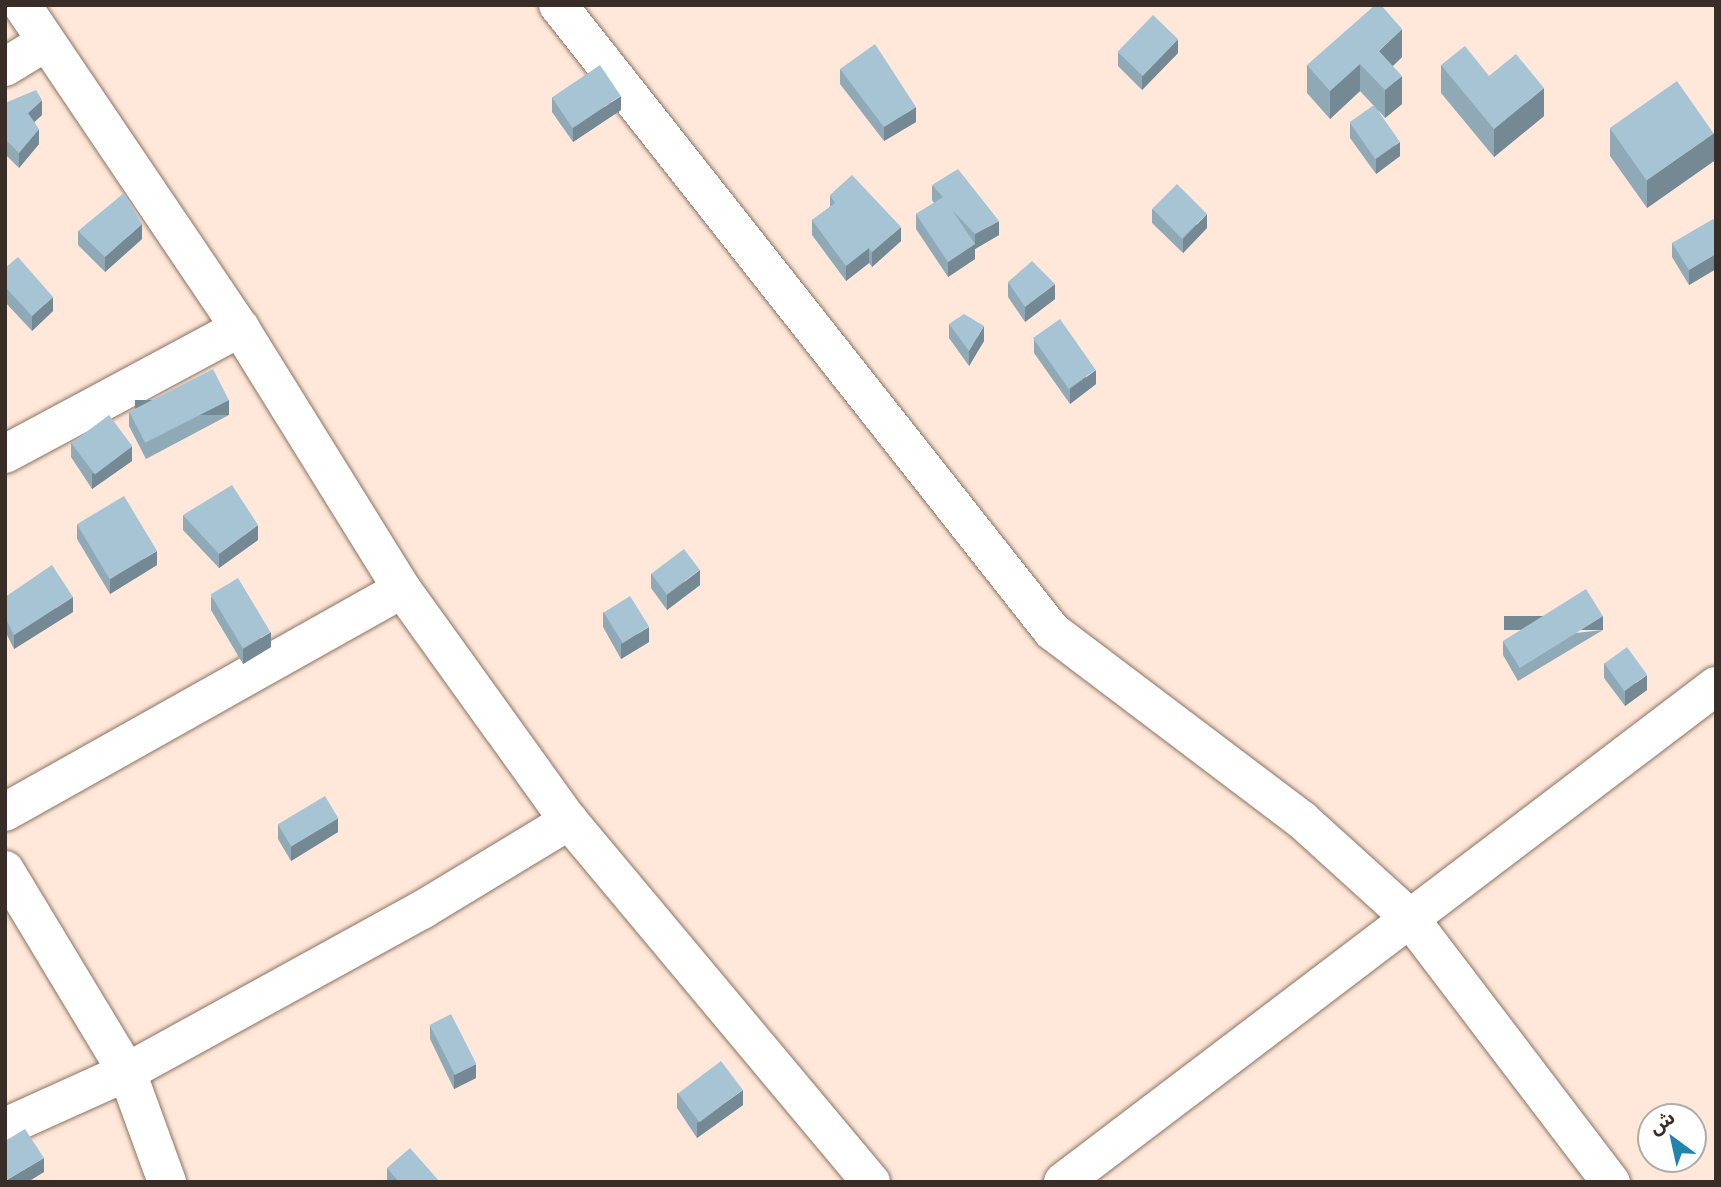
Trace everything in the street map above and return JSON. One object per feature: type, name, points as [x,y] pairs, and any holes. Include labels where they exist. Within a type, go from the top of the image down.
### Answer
[{"type":"street","points":[[22,5],[240,328],[402,589],[569,821],[871,1182]]},
{"type":"street","points":[[558,5],[1052,631],[1302,820],[1408,916],[1611,1182]]},
{"type":"street","points":[[5,67],[46,42]]},
{"type":"street","points":[[5,454],[240,328]]},
{"type":"street","points":[[5,812],[402,589]]},
{"type":"street","points":[[1063,1182],[1408,916],[1716,687]]},
{"type":"street","points":[[5,1127],[127,1072],[422,910],[569,821]]},
{"type":"street","points":[[5,870],[127,1072],[167,1182]]},
{"type":"building","points":[[1375,5],[1381,5],[1402,29],[1379,51],[1402,76],[1385,90],[1360,64],[1330,91],[1307,65]]},
{"type":"building","points":[[1153,15],[1178,39],[1143,76],[1118,52]]},
{"type":"building","points":[[875,44],[916,107],[884,127],[840,69]]},
{"type":"building","points":[[1465,46],[1489,76],[1516,54],[1544,88],[1494,129],[1441,65]]},
{"type":"building","points":[[600,65],[621,96],[573,128],[552,97]]},
{"type":"building","points":[[1677,81],[1714,133],[1647,180],[1610,128]]},
{"type":"building","points":[[36,90],[42,100],[28,113],[39,129],[19,153],[5,139],[5,103]]},
{"type":"building","points":[[1374,105],[1400,142],[1375,159],[1349,122]]},
{"type":"building","points":[[958,169],[999,221],[975,234],[952,210],[975,244],[948,262],[916,214],[943,197],[932,185]]},
{"type":"building","points":[[852,175],[901,227],[872,252],[869,248],[846,266],[812,220],[835,203],[830,195]]},
{"type":"building","points":[[1177,184],[1207,214],[1182,238],[1152,209]]},
{"type":"building","points":[[124,193],[142,224],[105,257],[78,231]]},
{"type":"building","points":[[1713,219],[1716,223],[1716,254],[1689,270],[1672,243]]},
{"type":"building","points":[[18,257],[53,297],[32,316],[5,287],[5,268]]},
{"type":"building","points":[[1032,261],[1055,284],[1025,307],[1008,282]]},
{"type":"building","points":[[964,314],[984,326],[969,351],[949,324]]},
{"type":"building","points":[[1060,319],[1096,370],[1069,389],[1033,338]]},
{"type":"building","points":[[213,369],[229,400],[145,443],[129,412]]},
{"type":"building","points":[[109,415],[132,446],[95,474],[71,443]]},
{"type":"building","points":[[232,485],[258,525],[219,554],[183,515]]},
{"type":"building","points":[[124,496],[157,551],[110,579],[77,524]]},
{"type":"building","points":[[684,549],[700,570],[667,594],[651,574]]},
{"type":"building","points":[[52,565],[73,597],[14,635],[5,617],[5,597]]},
{"type":"building","points":[[238,578],[270,632],[243,648],[211,594]]},
{"type":"building","points":[[1586,589],[1603,616],[1520,668],[1503,641]]},
{"type":"building","points":[[630,596],[649,627],[623,643],[604,612]]},
{"type":"building","points":[[1627,647],[1647,675],[1624,691],[1604,663]]},
{"type":"building","points":[[325,796],[338,818],[291,847],[278,824]]},
{"type":"building","points":[[451,1014],[476,1064],[455,1075],[430,1025]]},
{"type":"building","points":[[721,1061],[743,1090],[700,1122],[678,1093]]},
{"type":"building","points":[[25,1129],[44,1158],[5,1181],[5,1141]]},
{"type":"building","points":[[410,1148],[440,1182],[399,1182],[387,1168]]}]
